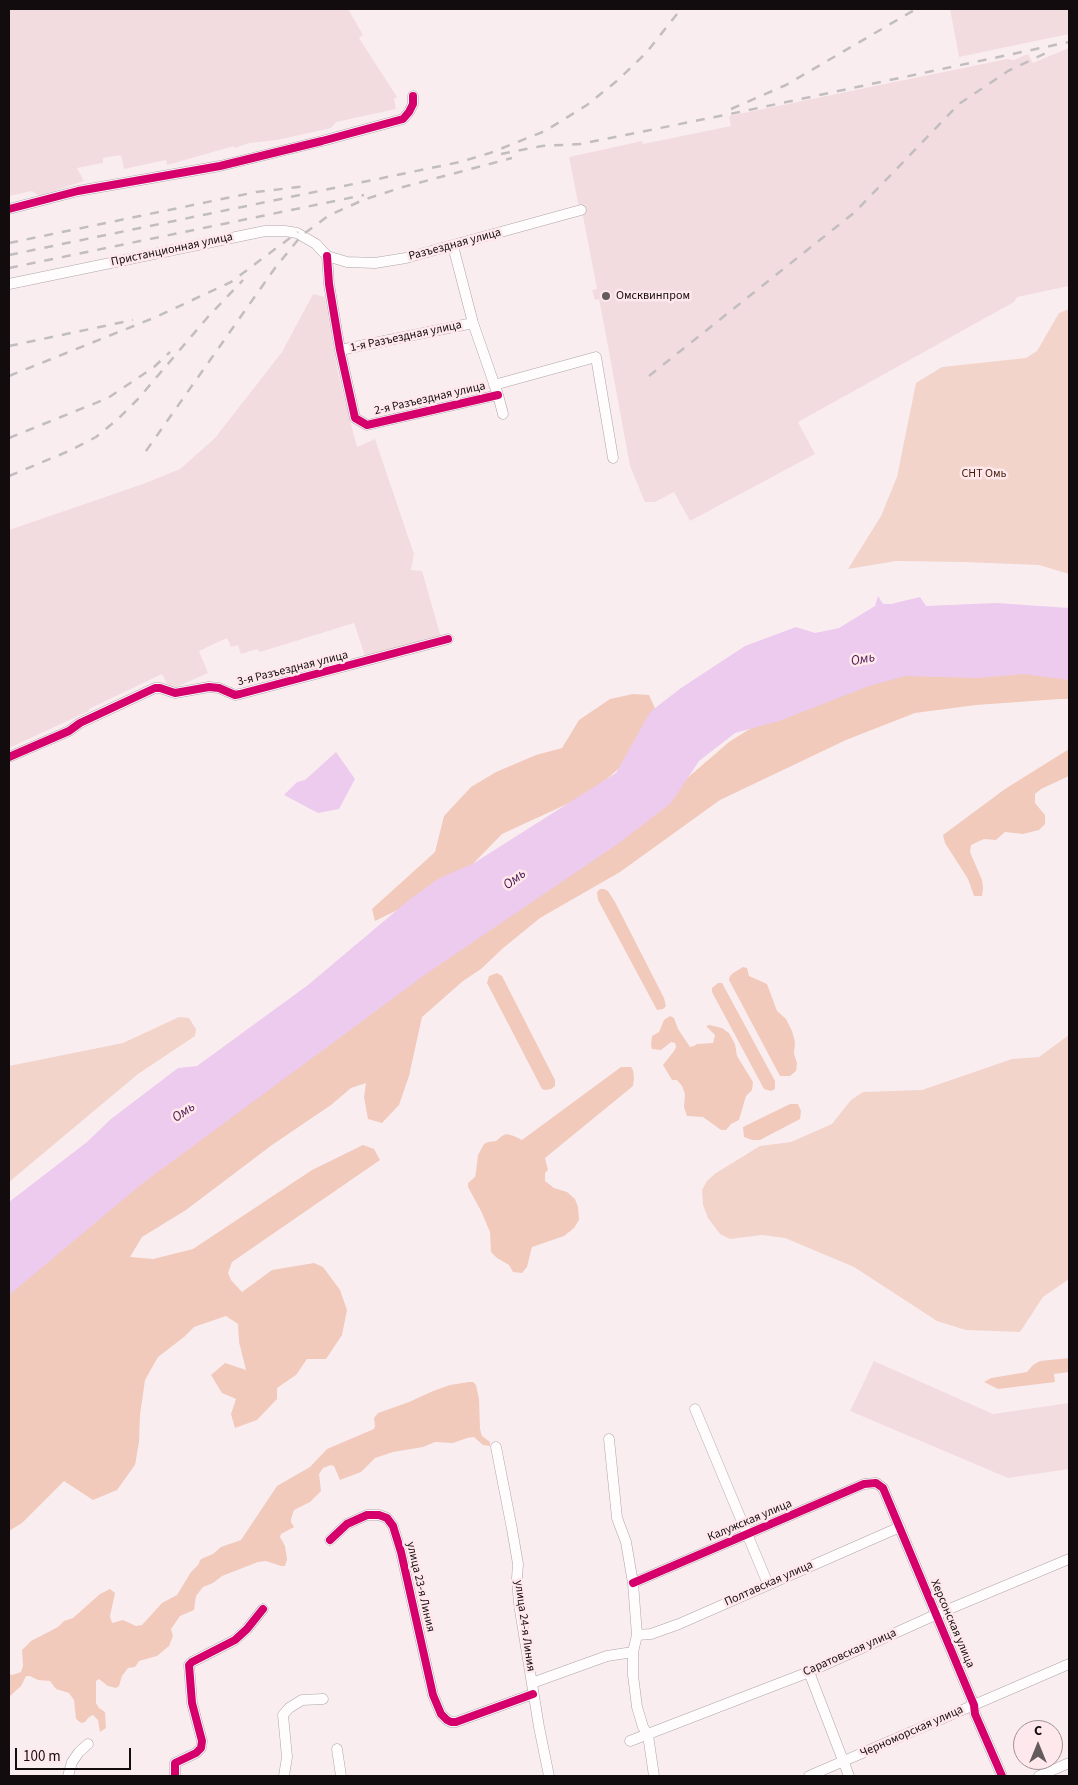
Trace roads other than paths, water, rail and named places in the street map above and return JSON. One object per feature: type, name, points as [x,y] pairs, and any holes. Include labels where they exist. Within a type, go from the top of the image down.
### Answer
[{"type":"street","points":[[9,209],[78,191],[220,166],[403,119],[413,104],[413,96]]},
{"type":"street","name":"Разъездная улица","points":[[327,256],[347,262],[375,263],[406,258],[581,210]]},
{"type":"street","name":"Пристанционная улица","points":[[9,284],[265,231],[297,233],[316,244],[327,256]]},
{"type":"street","points":[[453,246],[472,323],[503,414]]},
{"type":"street","points":[[327,256],[329,284],[340,350]]},
{"type":"street","name":"1-я Разъездная улица","points":[[340,350],[472,323]]},
{"type":"street","name":"2-я Разъездная улица","points":[[340,350],[355,418],[367,425],[496,390],[596,357],[614,458]]},
{"type":"street","name":"3-я Разъездная улица","points":[[9,757],[155,688],[175,693],[209,686],[220,688],[235,695],[448,639]]},
{"type":"street","points":[[695,1409],[768,1584]]},
{"type":"street","points":[[609,1439],[617,1518],[626,1542],[633,1583],[637,1636],[633,1652],[633,1674],[637,1707],[643,1727],[648,1735],[654,1776]]},
{"type":"street","name":"улица 24-я Линия","points":[[496,1446],[518,1564],[519,1604],[533,1694],[549,1776]]},
{"type":"street","name":"Калужская улица","points":[[633,1583],[864,1484],[876,1483]]},
{"type":"street","name":"Херсонская улица","points":[[876,1483],[883,1488],[900,1527],[1002,1776]]},
{"type":"street","name":"улица 23-я Линия","points":[[330,1540],[347,1524],[367,1515],[378,1515],[387,1518],[393,1526],[401,1552],[433,1694],[441,1714],[451,1722],[533,1694]]},
{"type":"street","name":"Полтавская улица","points":[[637,1636],[651,1634],[679,1624],[900,1527]]},
{"type":"street","name":"Саратовская улица","points":[[630,1741],[809,1672],[935,1615],[1069,1559]]},
{"type":"street","points":[[176,1776],[175,1763],[196,1753],[201,1748],[202,1741],[192,1703],[189,1666],[192,1662],[235,1640],[248,1629],[263,1609]]},
{"type":"street","points":[[532,1683],[607,1656],[633,1652]]},
{"type":"street","name":"Черноморская улица","points":[[809,1776],[1069,1664]]},
{"type":"street","points":[[809,1672],[849,1776]]},
{"type":"street","points":[[284,1776],[287,1757],[283,1716],[289,1708],[302,1700],[323,1699]]},
{"type":"street","points":[[68,1776],[72,1762],[88,1744]]},
{"type":"street","points":[[337,1749],[341,1776]]},
{"type":"street","points":[[1039,1776],[1069,1763]]},
{"type":"water","name":"Омь","points":[[878,596],[883,604],[920,597],[926,606],[996,603],[1069,608],[1069,680],[1024,674],[977,678],[905,676],[869,686],[779,721],[735,733],[699,761],[671,803],[619,843],[426,974],[143,1183],[9,1295],[9,1202],[87,1142],[111,1119],[178,1068],[197,1066],[308,985],[409,900],[438,879],[474,863],[616,773],[650,712],[681,688],[745,646],[796,627],[815,633],[839,628],[875,606]]},
{"type":"water","points":[[336,752],[355,779],[339,809],[318,813],[284,795],[297,782],[305,780]]},
{"type":"railway","points":[[9,255],[460,162],[490,153],[545,131],[587,105],[618,80],[646,53],[681,9]]},
{"type":"railway","points":[[731,109],[786,85],[916,9]]},
{"type":"railway","points":[[501,154],[542,146],[580,144],[1069,42]]},
{"type":"railway","points":[[649,376],[855,212],[959,104],[1008,71],[1048,52]]},
{"type":"railway","points":[[146,451],[275,268],[301,236],[328,216],[363,200],[403,187],[512,158]]},
{"type":"railway","points":[[9,243],[256,192],[307,186]]},
{"type":"railway","points":[[9,268],[364,195]]},
{"type":"railway","points":[[9,376],[156,317],[231,282],[298,232]]},
{"type":"railway","points":[[9,476],[69,451],[96,437],[118,419],[243,280]]},
{"type":"railway","points":[[9,346],[133,320]]},
{"type":"railway","points":[[9,438],[108,398],[154,367],[170,352]]},
{"type":"place","name":"Омсквинпром","points":[[606,296]]},
{"type":"park label","name":"СНТ Омь","points":[[984,474]]}]
